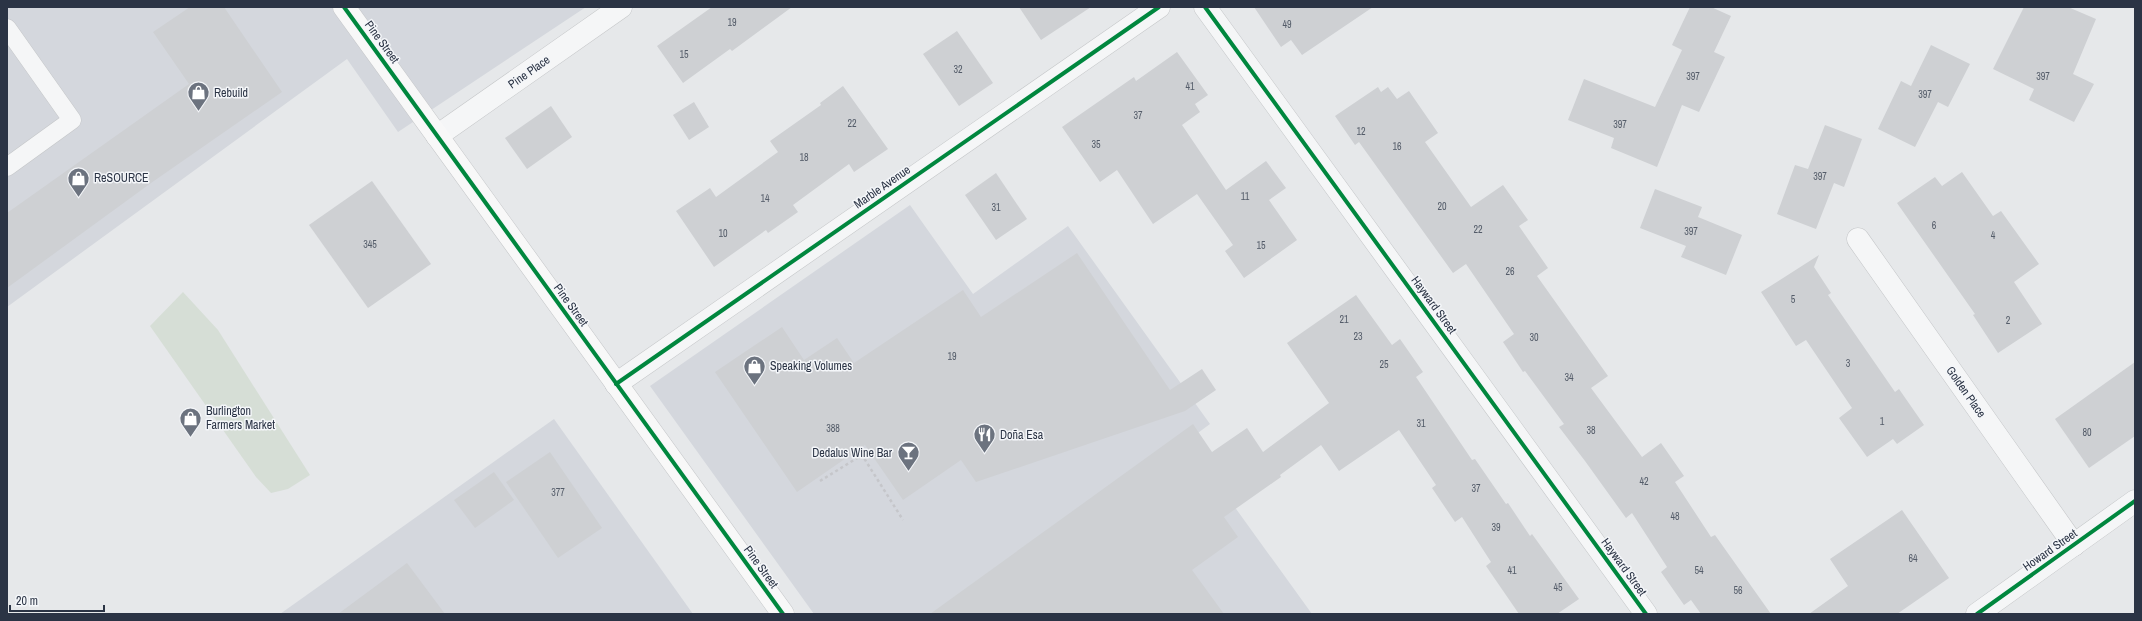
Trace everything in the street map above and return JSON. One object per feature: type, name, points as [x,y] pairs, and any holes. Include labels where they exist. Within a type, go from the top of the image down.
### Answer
[{"type":"main road","name":"Pine Street","points":[[344,7],[783,614]]},
{"type":"street","name":"Pine Place","points":[[437,136],[621,7]]},
{"type":"street","name":"Marble Avenue","points":[[616,384],[1159,7]]},
{"type":"street","name":"Hayward Street","points":[[1205,7],[1646,614]]},
{"type":"street","name":"Golden Place","points":[[1858,239],[2074,545]]},
{"type":"street","name":"Howard Street","points":[[1976,614],[2135,501]]},
{"type":"lane","points":[[7,28],[72,120],[7,167]]},
{"type":"path","points":[[820,481],[862,455],[902,520]]},
{"type":"shaded area","points":[[7,7],[586,7],[398,132],[347,59],[7,307]]},
{"type":"shaded area","points":[[910,205],[973,294],[1068,226],[1210,424],[1187,441],[1312,614],[814,614],[650,386]]},
{"type":"shaded area","points":[[183,292],[218,330],[310,475],[288,489],[271,493],[256,477],[150,326]]},
{"type":"shaded area","points":[[554,419],[693,614],[280,614]]},
{"type":"building","points":[[190,7],[224,7],[282,92],[151,183],[7,288],[7,213],[189,84],[153,32]]},
{"type":"building","points":[[712,7],[792,7],[732,51],[730,49],[683,83],[657,46]]},
{"type":"building","points":[[1019,7],[1091,7],[1041,40]]},
{"type":"building","points":[[1254,7],[1373,7],[1302,55],[1291,40],[1281,47]]},
{"type":"building","points":[[1690,7],[1711,7],[1731,16],[1714,52],[1725,57],[1699,112],[1682,105],[1657,167],[1611,148],[1614,138],[1568,120],[1584,79],[1655,107],[1682,50],[1672,45]]},
{"type":"building","points":[[2024,7],[2068,7],[2096,19],[2073,74],[2094,84],[2074,122],[2029,100],[2034,89],[1993,69]]},
{"type":"building","points":[[957,31],[993,83],[959,106],[923,54]]},
{"type":"building","points":[[1931,45],[1970,64],[1948,107],[1938,102],[1915,147],[1878,129],[1901,81],[1911,86]]},
{"type":"building","points":[[1177,52],[1208,95],[1195,104],[1200,112],[1182,125],[1226,190],[1266,161],[1286,188],[1269,200],[1297,240],[1244,278],[1225,251],[1233,245],[1197,194],[1153,224],[1117,170],[1100,182],[1062,127],[1134,77],[1136,81]]},
{"type":"building","points":[[843,86],[888,149],[854,172],[849,164],[793,205],[798,212],[768,233],[766,230],[714,267],[676,211],[710,188],[716,197],[778,152],[770,141],[821,105],[820,103]]},
{"type":"building","points":[[1378,87],[1381,92],[1388,87],[1397,99],[1409,91],[1438,133],[1425,142],[1471,207],[1503,185],[1528,220],[1519,226],[1548,268],[1537,276],[1608,376],[1591,388],[1642,457],[1661,443],[1684,476],[1675,482],[1711,537],[1715,535],[1771,614],[1701,614],[1691,600],[1684,605],[1661,572],[1667,567],[1632,513],[1626,518],[1559,427],[1564,424],[1525,371],[1523,372],[1503,342],[1514,334],[1466,264],[1453,273],[1359,142],[1355,145],[1335,116]]},
{"type":"building","points":[[694,102],[709,127],[689,140],[673,115]]},
{"type":"building","points":[[551,106],[572,137],[527,169],[505,138]]},
{"type":"building","points":[[1825,125],[1862,139],[1844,187],[1834,183],[1816,229],[1777,214],[1795,165],[1808,169]]},
{"type":"building","points":[[1962,172],[1993,216],[2001,211],[2039,264],[2014,282],[2042,324],[1998,353],[1973,315],[1975,314],[1897,203],[1935,177],[1942,186]]},
{"type":"building","points":[[996,173],[1027,219],[996,240],[965,195]]},
{"type":"building","points":[[372,181],[431,264],[368,308],[309,225]]},
{"type":"building","points":[[1655,189],[1702,207],[1698,217],[1742,235],[1726,275],[1681,257],[1686,246],[1640,228]]},
{"type":"building","points":[[1077,253],[1170,390],[1202,369],[1216,390],[1185,411],[976,482],[961,460],[903,500],[865,445],[797,492],[715,372],[782,327],[804,360],[837,338],[854,363],[963,290],[981,317]]},
{"type":"building","points":[[1819,255],[1814,267],[1831,293],[1828,295],[1895,392],[1899,389],[1924,425],[1897,444],[1893,439],[1867,457],[1839,418],[1852,408],[1806,340],[1796,346],[1761,292]]},
{"type":"building","points":[[1356,295],[1392,345],[1400,339],[1423,372],[1416,377],[1472,460],[1475,459],[1506,504],[1508,503],[1530,536],[1532,534],[1579,599],[1557,614],[1519,614],[1486,566],[1491,562],[1462,517],[1455,522],[1432,488],[1436,485],[1399,430],[1339,471],[1321,445],[1280,475],[1281,477],[1224,517],[1238,537],[1192,570],[1224,614],[930,614],[1193,424],[1212,452],[1247,428],[1263,452],[1329,403],[1287,343]]},
{"type":"building","points":[[2135,362],[2135,436],[2089,468],[2055,419]]},
{"type":"building","points":[[550,452],[602,528],[558,558],[506,482]]},
{"type":"building","points":[[494,472],[514,500],[475,528],[454,500]]},
{"type":"building","points":[[1902,510],[1949,578],[1897,614],[1809,614],[1848,586],[1830,559]]},
{"type":"building","points":[[407,563],[445,614],[338,614]]},
{"type":"cycle path","points":[[344,7],[783,614]]},
{"type":"cycle path","points":[[616,384],[1159,7]]},
{"type":"cycle path","points":[[1205,7],[1646,614]]},
{"type":"cycle path","points":[[1977,614],[2135,501]]},
{"type":"place","name":"Rebuild","points":[[199,112]]},
{"type":"place","name":"ReSOURCE","points":[[79,198]]},
{"type":"place","name":"Speaking Volumes","points":[[755,386]]},
{"type":"place","name":"Burlington Farmers Market","points":[[191,438]]},
{"type":"place","name":"Doña Esa","points":[[985,454]]},
{"type":"place","name":"Dedalus Wine Bar","points":[[908,472]]}]
